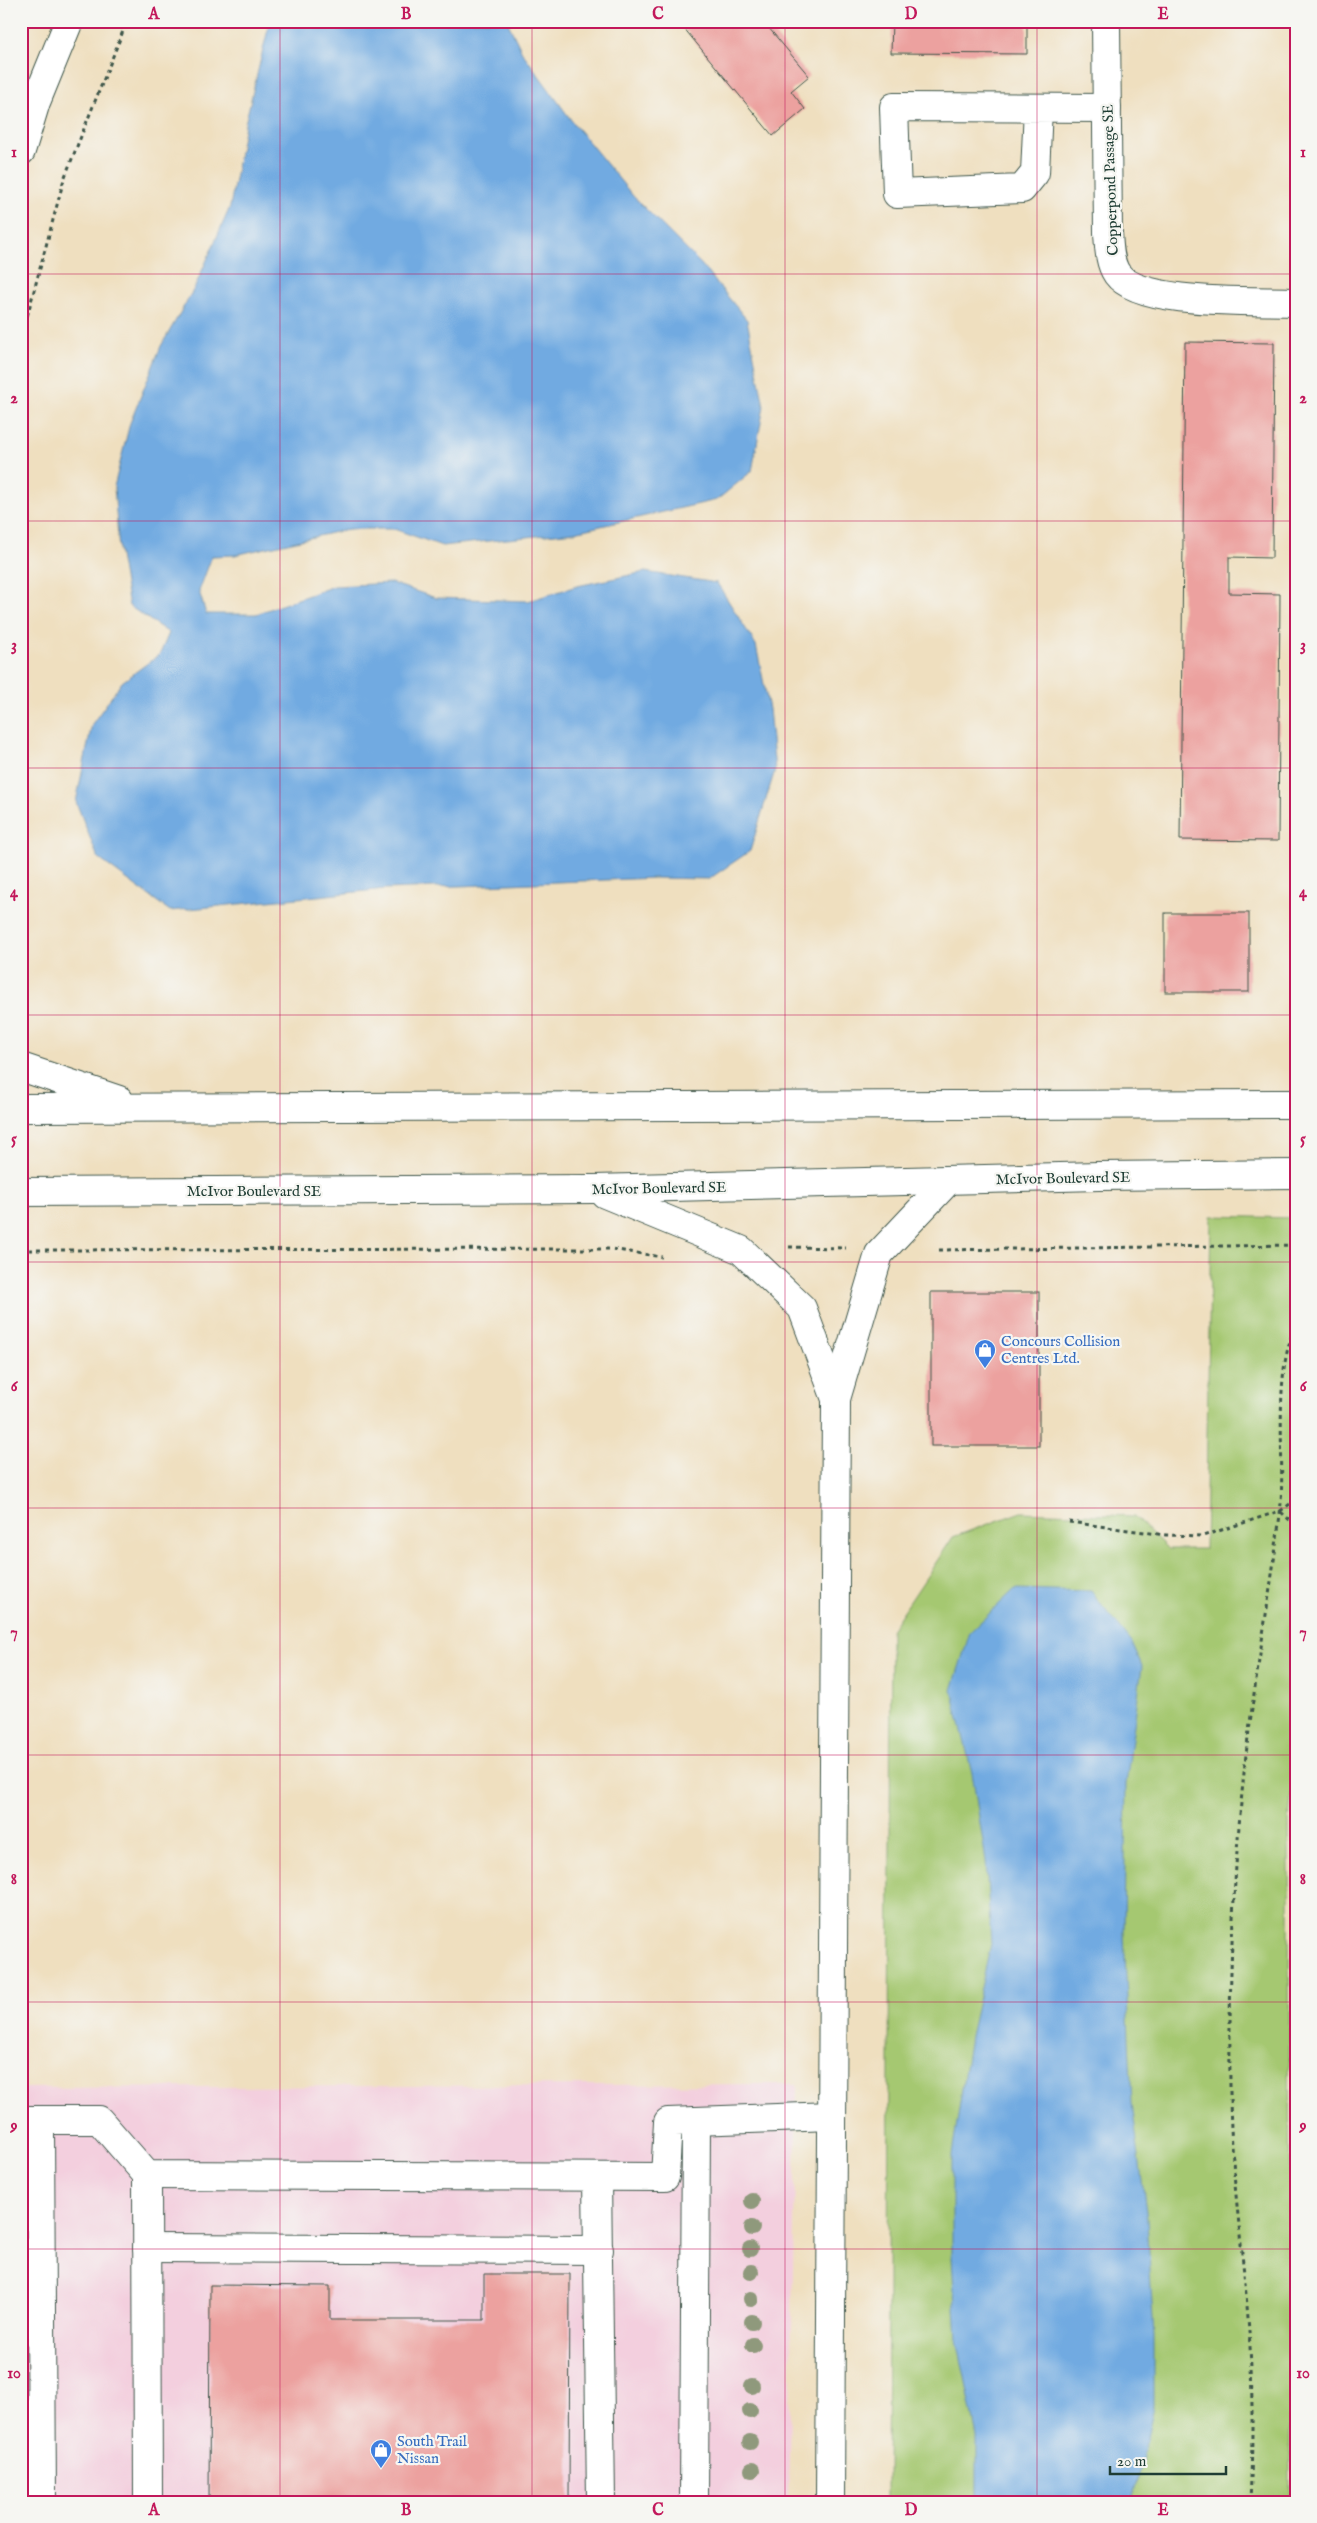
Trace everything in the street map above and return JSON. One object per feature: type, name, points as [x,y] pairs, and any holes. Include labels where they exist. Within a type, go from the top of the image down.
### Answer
[{"type":"main road","points":[[21,151],[36,102],[69,21]]},
{"type":"main road","name":"Copperpond Passage SE","points":[[1106,21],[1108,233],[1110,258],[1117,274],[1129,284],[1145,291],[1169,297],[1296,302]]},
{"type":"main road","points":[[1038,108],[1035,173],[1022,189],[897,194],[894,107],[1107,108]]},
{"type":"main road","points":[[21,1067],[139,1107]]},
{"type":"main road","points":[[21,1108],[1296,1104]]},
{"type":"main road","name":"McIvor Boulevard SE","points":[[21,1192],[594,1190],[1296,1174]]},
{"type":"main road","points":[[830,2502],[836,1399],[879,1254],[948,1181]]},
{"type":"main road","points":[[594,1190],[741,1250],[802,1308],[836,1399]]},
{"type":"main road","points":[[21,1210],[75,1191]]},
{"type":"main road","points":[[147,2175],[665,2177],[668,2122],[832,2116]]},
{"type":"main road","points":[[42,2502],[30,2121],[99,2120],[147,2175],[148,2502]]},
{"type":"main road","points":[[694,2502],[696,2121]]},
{"type":"main road","points":[[597,2176],[601,2502]]},
{"type":"main road","points":[[147,2248],[599,2250]]},
{"type":"path","points":[[21,339],[64,179],[127,21]]},
{"type":"path","points":[[939,1250],[1296,1245]]},
{"type":"path","points":[[786,1247],[854,1248]]},
{"type":"path","points":[[21,1250],[611,1249],[667,1258]]},
{"type":"path","points":[[1250,2502],[1252,2451],[1251,2378],[1244,2268],[1233,2177],[1230,2091],[1230,1963],[1244,1771],[1262,1630],[1280,1511],[1284,1359],[1296,1326]]},
{"type":"path","points":[[1069,1522],[1148,1534],[1203,1536],[1280,1511],[1296,1500]]},
{"type":"path","points":[[1280,1511],[1296,1526]]},
{"type":"shaded area","points":[[797,2084],[788,2502],[21,2502],[21,2088]]},
{"type":"green space","points":[[1211,1216],[1296,1218],[1296,1741],[1289,1821],[1290,2502],[887,2502],[891,1630],[953,1537],[1021,1512],[1134,1516],[1168,1549],[1205,1549]]},
{"type":"water","points":[[270,21],[507,21],[522,52],[574,124],[633,196],[701,264],[747,320],[764,406],[752,471],[717,500],[574,532],[442,546],[394,529],[349,529],[235,555],[212,556],[199,591],[206,614],[256,614],[334,586],[391,583],[436,598],[528,601],[577,586],[645,572],[717,583],[756,645],[769,709],[775,770],[750,851],[709,879],[655,878],[386,889],[170,911],[98,858],[76,802],[92,724],[122,682],[160,654],[169,633],[129,606],[119,550],[114,487],[130,423],[161,346],[195,287],[230,207],[245,124]]},
{"type":"water","points":[[1015,1589],[1091,1591],[1132,1643],[1142,1666],[1126,1784],[1124,1934],[1132,2103],[1147,2219],[1154,2337],[1154,2406],[1133,2502],[977,2502],[977,2437],[957,2339],[952,2257],[952,2155],[970,2036],[991,1944],[986,1861],[972,1773],[952,1690],[970,1632]]},
{"type":"building","points":[[678,21],[763,21],[809,76],[791,91],[805,109],[773,136]]},
{"type":"building","points":[[892,21],[1027,21],[1027,54],[891,53]]},
{"type":"building","points":[[1185,342],[1274,343],[1272,558],[1229,557],[1229,593],[1280,594],[1278,841],[1180,840]]},
{"type":"building","points":[[1165,913],[1249,913],[1249,992],[1165,992]]},
{"type":"building","name":"Concours Collision Centres Ltd.","points":[[931,1292],[1039,1292],[1039,1446],[931,1446]]},
{"type":"building","points":[[484,2274],[570,2274],[569,2502],[209,2502],[210,2285],[330,2286],[330,2320],[484,2320]]},
{"type":"place","name":"Concours Collision Centres Ltd.","points":[[985,1369]]},
{"type":"place","name":"South Trail Nissan","points":[[381,2469]]}]
